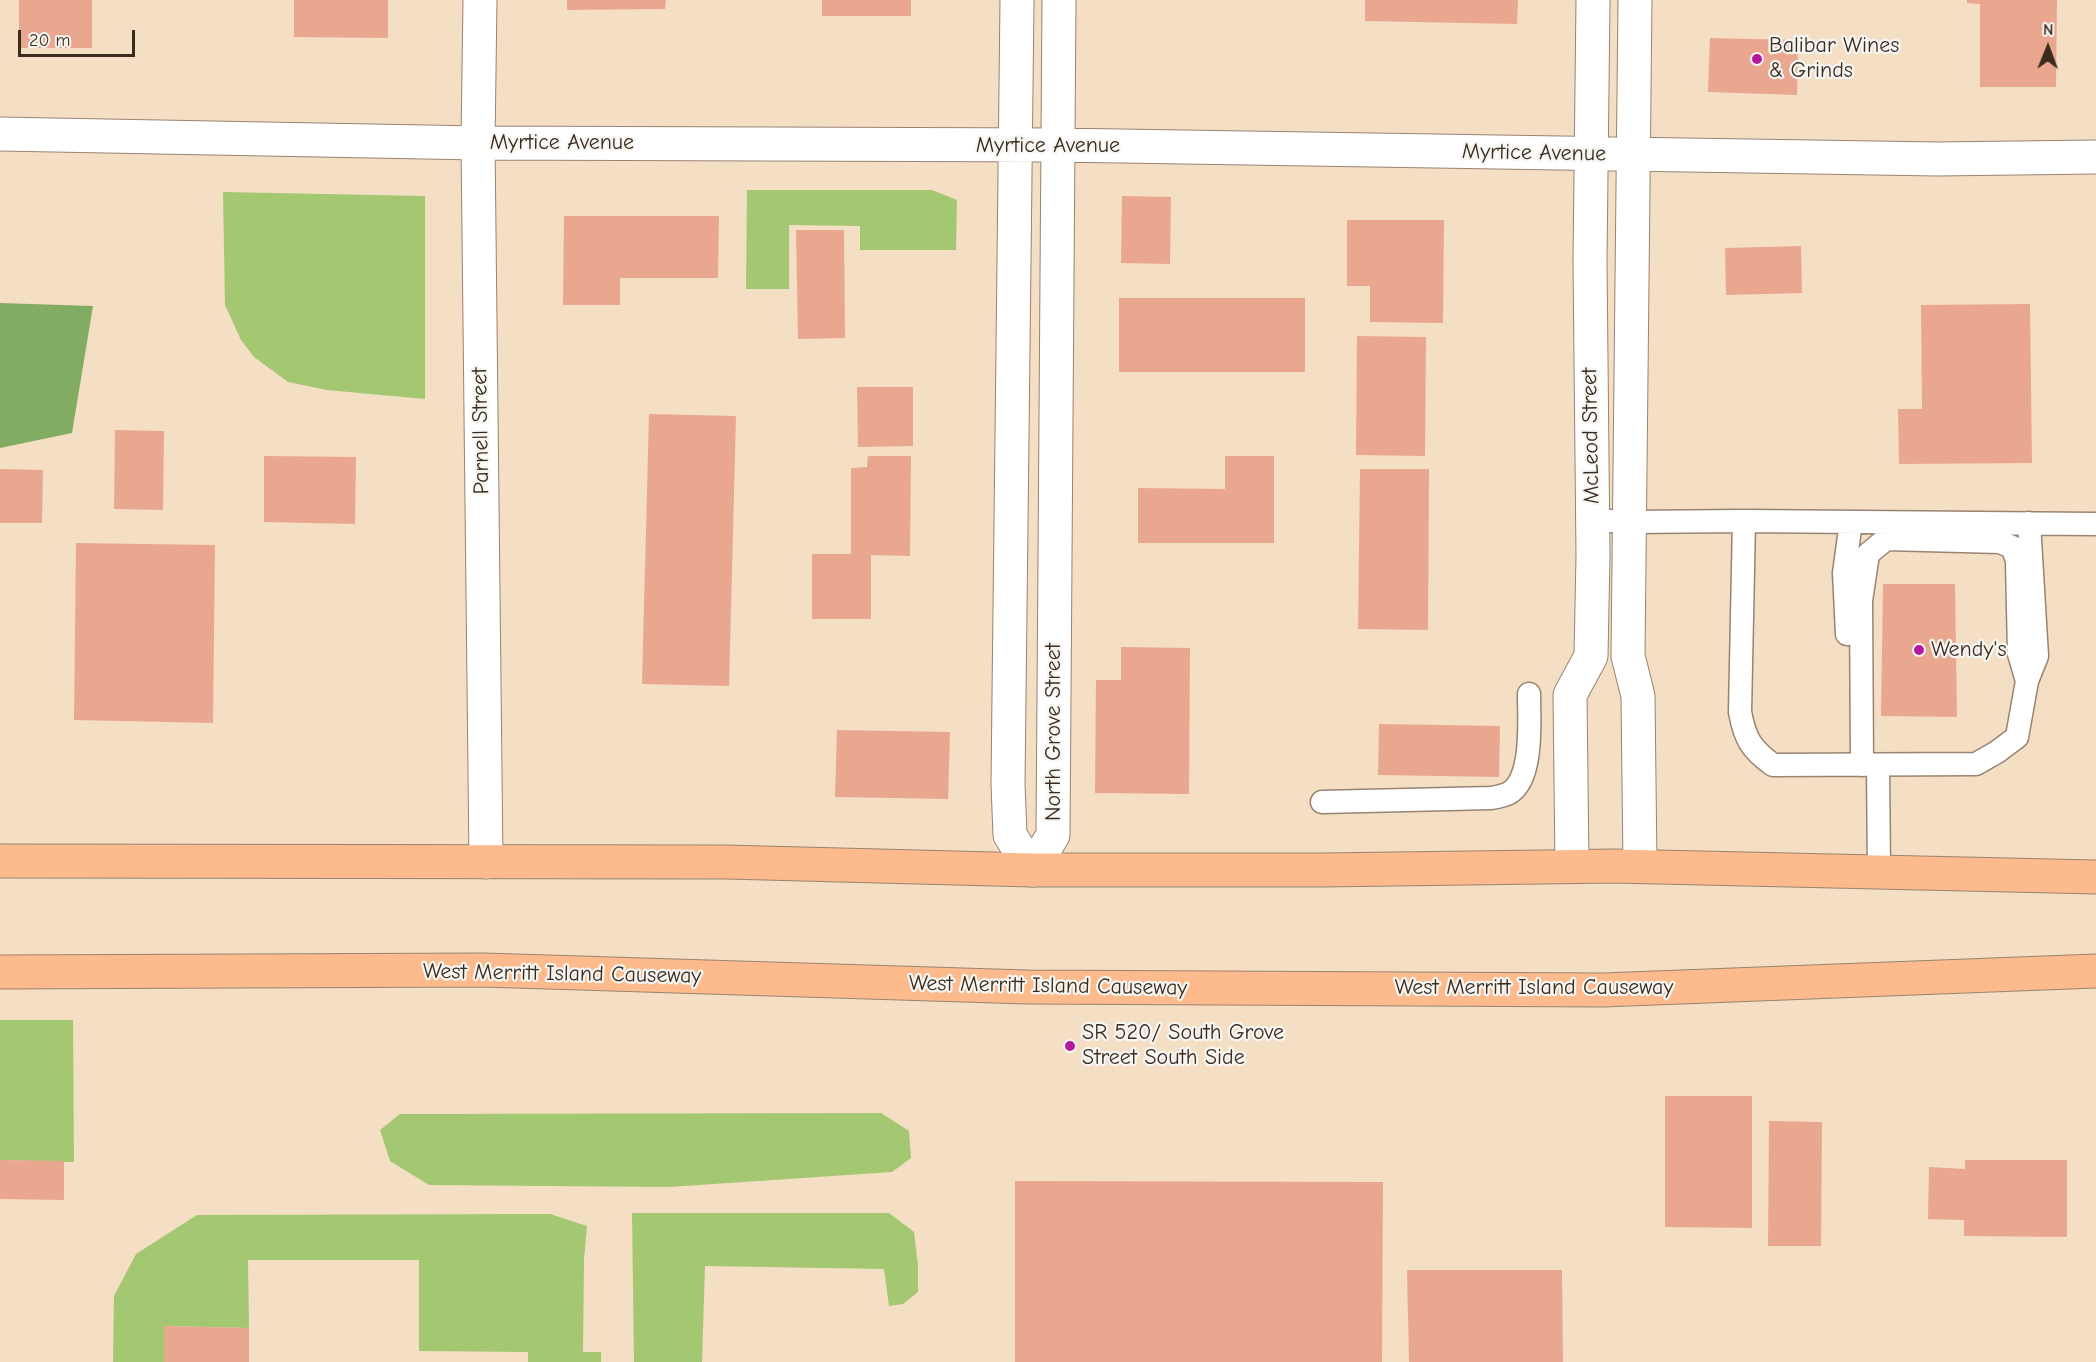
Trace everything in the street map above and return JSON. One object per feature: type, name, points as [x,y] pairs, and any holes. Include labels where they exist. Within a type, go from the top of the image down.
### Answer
[{"type":"main road","points":[[0,861],[726,862],[1032,870],[1322,870],[1640,866],[2096,877]]},
{"type":"main road","name":"West Merritt Island Causeway","points":[[0,972],[484,970],[1027,987],[1603,990],[2096,971]]},
{"type":"street","name":"Parnell Street","points":[[480,0],[478,142],[486,862]]},
{"type":"street","name":"North Grove Street","points":[[1017,0],[1008,784],[1010,835],[1032,870],[1053,835],[1059,0]]},
{"type":"street","name":"McLeod Street","points":[[1572,866],[1570,695],[1592,656],[1590,273],[1593,0]]},
{"type":"street","name":"McLeod Street","points":[[1635,0],[1628,656],[1638,696],[1640,866]]},
{"type":"street","name":"Myrtice Avenue","points":[[0,134],[478,142],[1058,145],[1937,159],[2096,157]]},
{"type":"street","points":[[1011,578],[1055,578]]},
{"type":"lane","points":[[1592,520],[2096,524]]},
{"type":"lane","points":[[1744,521],[1740,712],[1744,731],[1755,752],[1773,765],[1976,764],[2017,737],[2027,681],[2037,656],[2029,523]]},
{"type":"lane","points":[[1851,522],[1844,573],[1850,680],[1861,698]]},
{"type":"lane","points":[[1879,872],[1870,765],[1861,698],[1861,601],[1868,554],[1886,539],[2000,542],[2012,548],[2017,560],[2019,654],[2027,681]]},
{"type":"lane","points":[[1322,802],[1491,798],[1511,792],[1523,775],[1529,749],[1529,694]]},
{"type":"green space","points":[[747,190],[932,190],[957,200],[956,250],[860,250],[860,226],[789,225],[789,289],[746,289]]},
{"type":"green space","points":[[223,192],[425,196],[425,399],[327,390],[288,382],[254,357],[241,340],[225,305]]},
{"type":"green space","points":[[0,303],[93,306],[72,433],[0,448]]},
{"type":"green space","points":[[0,1020],[73,1020],[74,1162],[0,1160]]},
{"type":"green space","points":[[881,1113],[909,1131],[911,1158],[892,1172],[669,1187],[429,1185],[390,1161],[380,1130],[400,1114]]},
{"type":"green space","points":[[632,1213],[889,1213],[914,1232],[918,1292],[903,1304],[889,1306],[884,1269],[705,1266],[702,1362],[634,1362]]},
{"type":"green space","points":[[550,1214],[587,1226],[584,1259],[583,1352],[601,1352],[601,1362],[528,1362],[528,1352],[419,1351],[419,1260],[248,1260],[249,1328],[164,1326],[164,1362],[113,1362],[114,1296],[136,1254],[197,1215]]},
{"type":"building","points":[[19,0],[92,0],[92,48],[19,48]]},
{"type":"building","points":[[294,0],[388,0],[388,38],[294,37]]},
{"type":"building","points":[[567,0],[666,0],[665,9],[567,10]]},
{"type":"building","points":[[822,0],[911,0],[911,16],[822,16]]},
{"type":"building","points":[[1365,0],[1518,0],[1517,24],[1365,21]]},
{"type":"building","points":[[1967,0],[2057,0],[2056,87],[1980,87],[1980,4],[1967,3]]},
{"type":"building","points":[[1710,38],[1798,40],[1797,95],[1708,92]]},
{"type":"building","points":[[1122,196],[1171,197],[1170,264],[1121,263]]},
{"type":"building","points":[[564,216],[719,216],[718,278],[620,278],[620,305],[563,305]]},
{"type":"building","points":[[1347,220],[1444,220],[1443,323],[1370,322],[1370,286],[1347,286]]},
{"type":"building","points":[[796,230],[844,230],[845,338],[798,339]]},
{"type":"building","points":[[1801,246],[1802,293],[1726,295],[1725,248]]},
{"type":"building","points":[[1119,298],[1305,298],[1305,372],[1119,372]]},
{"type":"building","points":[[2030,304],[2032,463],[1899,464],[1898,409],[1922,409],[1921,305]]},
{"type":"building","points":[[1357,336],[1426,337],[1425,456],[1356,455]]},
{"type":"building","points":[[857,387],[913,387],[913,446],[858,447]]},
{"type":"building","points":[[649,414],[736,416],[729,686],[642,684]]},
{"type":"building","points":[[115,430],[164,431],[163,510],[114,509]]},
{"type":"building","points":[[264,456],[356,457],[355,524],[264,522]]},
{"type":"building","points":[[868,456],[911,456],[910,556],[871,555],[871,619],[812,619],[812,554],[851,554],[851,468],[867,467]]},
{"type":"building","points":[[1225,456],[1274,456],[1274,543],[1138,543],[1138,488],[1225,489]]},
{"type":"building","points":[[0,469],[43,470],[42,523],[0,523]]},
{"type":"building","points":[[1360,469],[1429,469],[1428,630],[1358,629]]},
{"type":"building","points":[[76,543],[215,545],[213,723],[74,720]]},
{"type":"building","name":"Wendy's","points":[[1883,584],[1955,584],[1957,717],[1881,716]]},
{"type":"building","points":[[1121,647],[1190,648],[1189,794],[1095,793],[1096,680],[1121,680]]},
{"type":"building","points":[[1379,724],[1500,726],[1499,777],[1378,775]]},
{"type":"building","points":[[837,730],[950,732],[948,799],[835,797]]},
{"type":"building","points":[[1665,1096],[1752,1096],[1752,1228],[1665,1227]]},
{"type":"building","points":[[1769,1121],[1822,1122],[1821,1246],[1768,1246]]},
{"type":"building","points":[[0,1160],[64,1161],[64,1200],[0,1199]]},
{"type":"building","points":[[1965,1160],[2067,1160],[2067,1237],[1964,1236],[1964,1220],[1928,1219],[1929,1167],[1965,1169]]},
{"type":"building","points":[[1015,1181],[1383,1182],[1382,1362],[1015,1362]]},
{"type":"building","points":[[1407,1270],[1562,1270],[1563,1362],[1409,1362]]},
{"type":"building","points":[[164,1326],[249,1328],[249,1362],[164,1362]]},
{"type":"place","name":"Balibar Wines & Grinds","points":[[1757,59]]},
{"type":"place","name":"Wendy's","points":[[1919,650]]},
{"type":"place","name":"SR 520/ South Grove Street South Side","points":[[1070,1046]]}]
